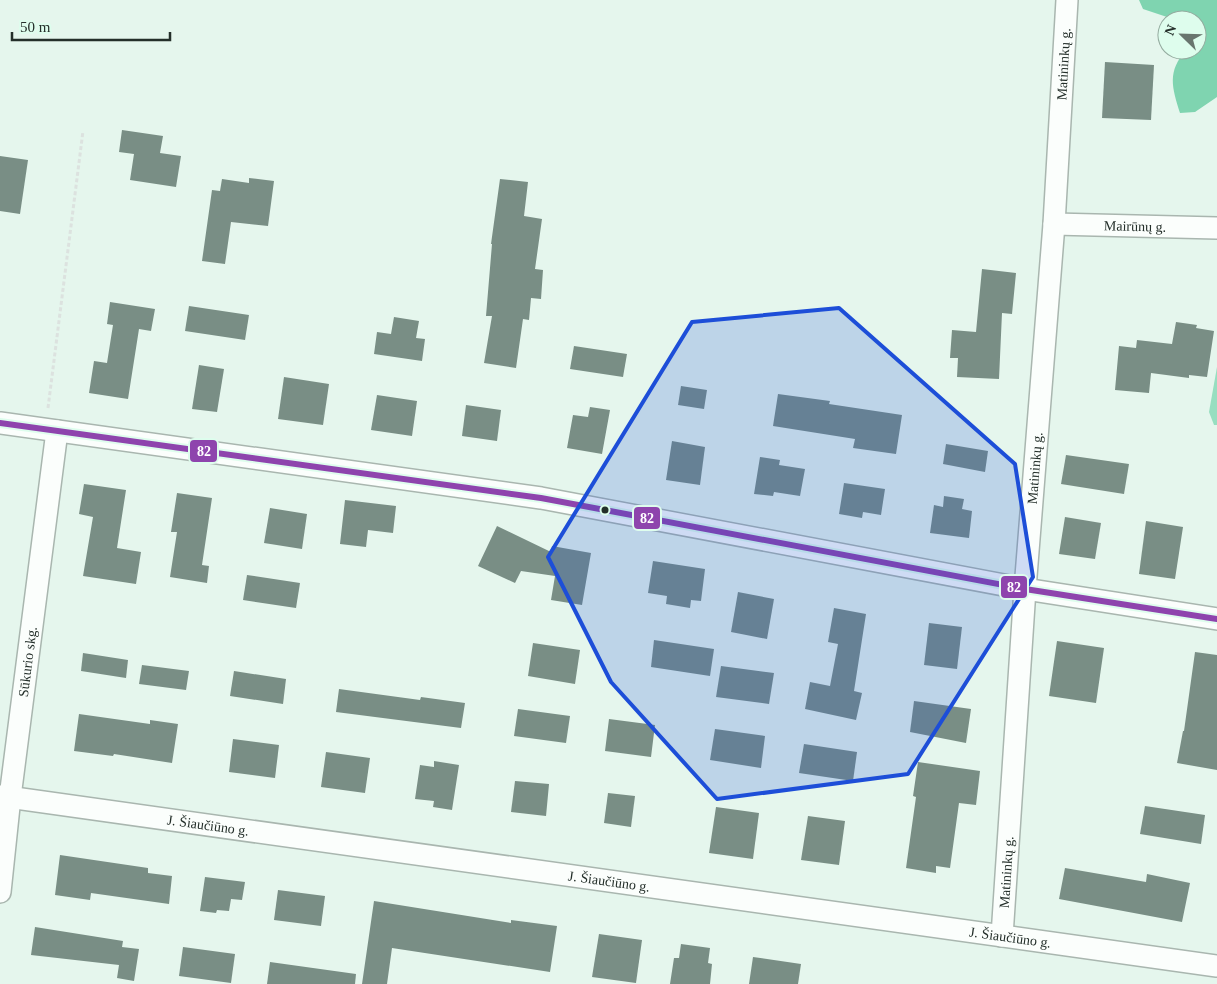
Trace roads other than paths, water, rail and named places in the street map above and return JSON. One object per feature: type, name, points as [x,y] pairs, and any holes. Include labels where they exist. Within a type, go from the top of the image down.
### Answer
[{"type":"street","name":"Matininkų g.","points":[[1002,936],[1025,589],[1054,224],[1066,0]]},
{"type":"street","name":"Mairūnų g.","points":[[1054,224],[1217,228]]},
{"type":"street","points":[[0,423],[541,498],[1025,589],[1217,619]]},
{"type":"street","name":"Sūkurio skg.","points":[[0,892],[5,797],[51,430]]},
{"type":"street","name":"J. Šiaučiūno g.","points":[[5,797],[1217,966]]}]
